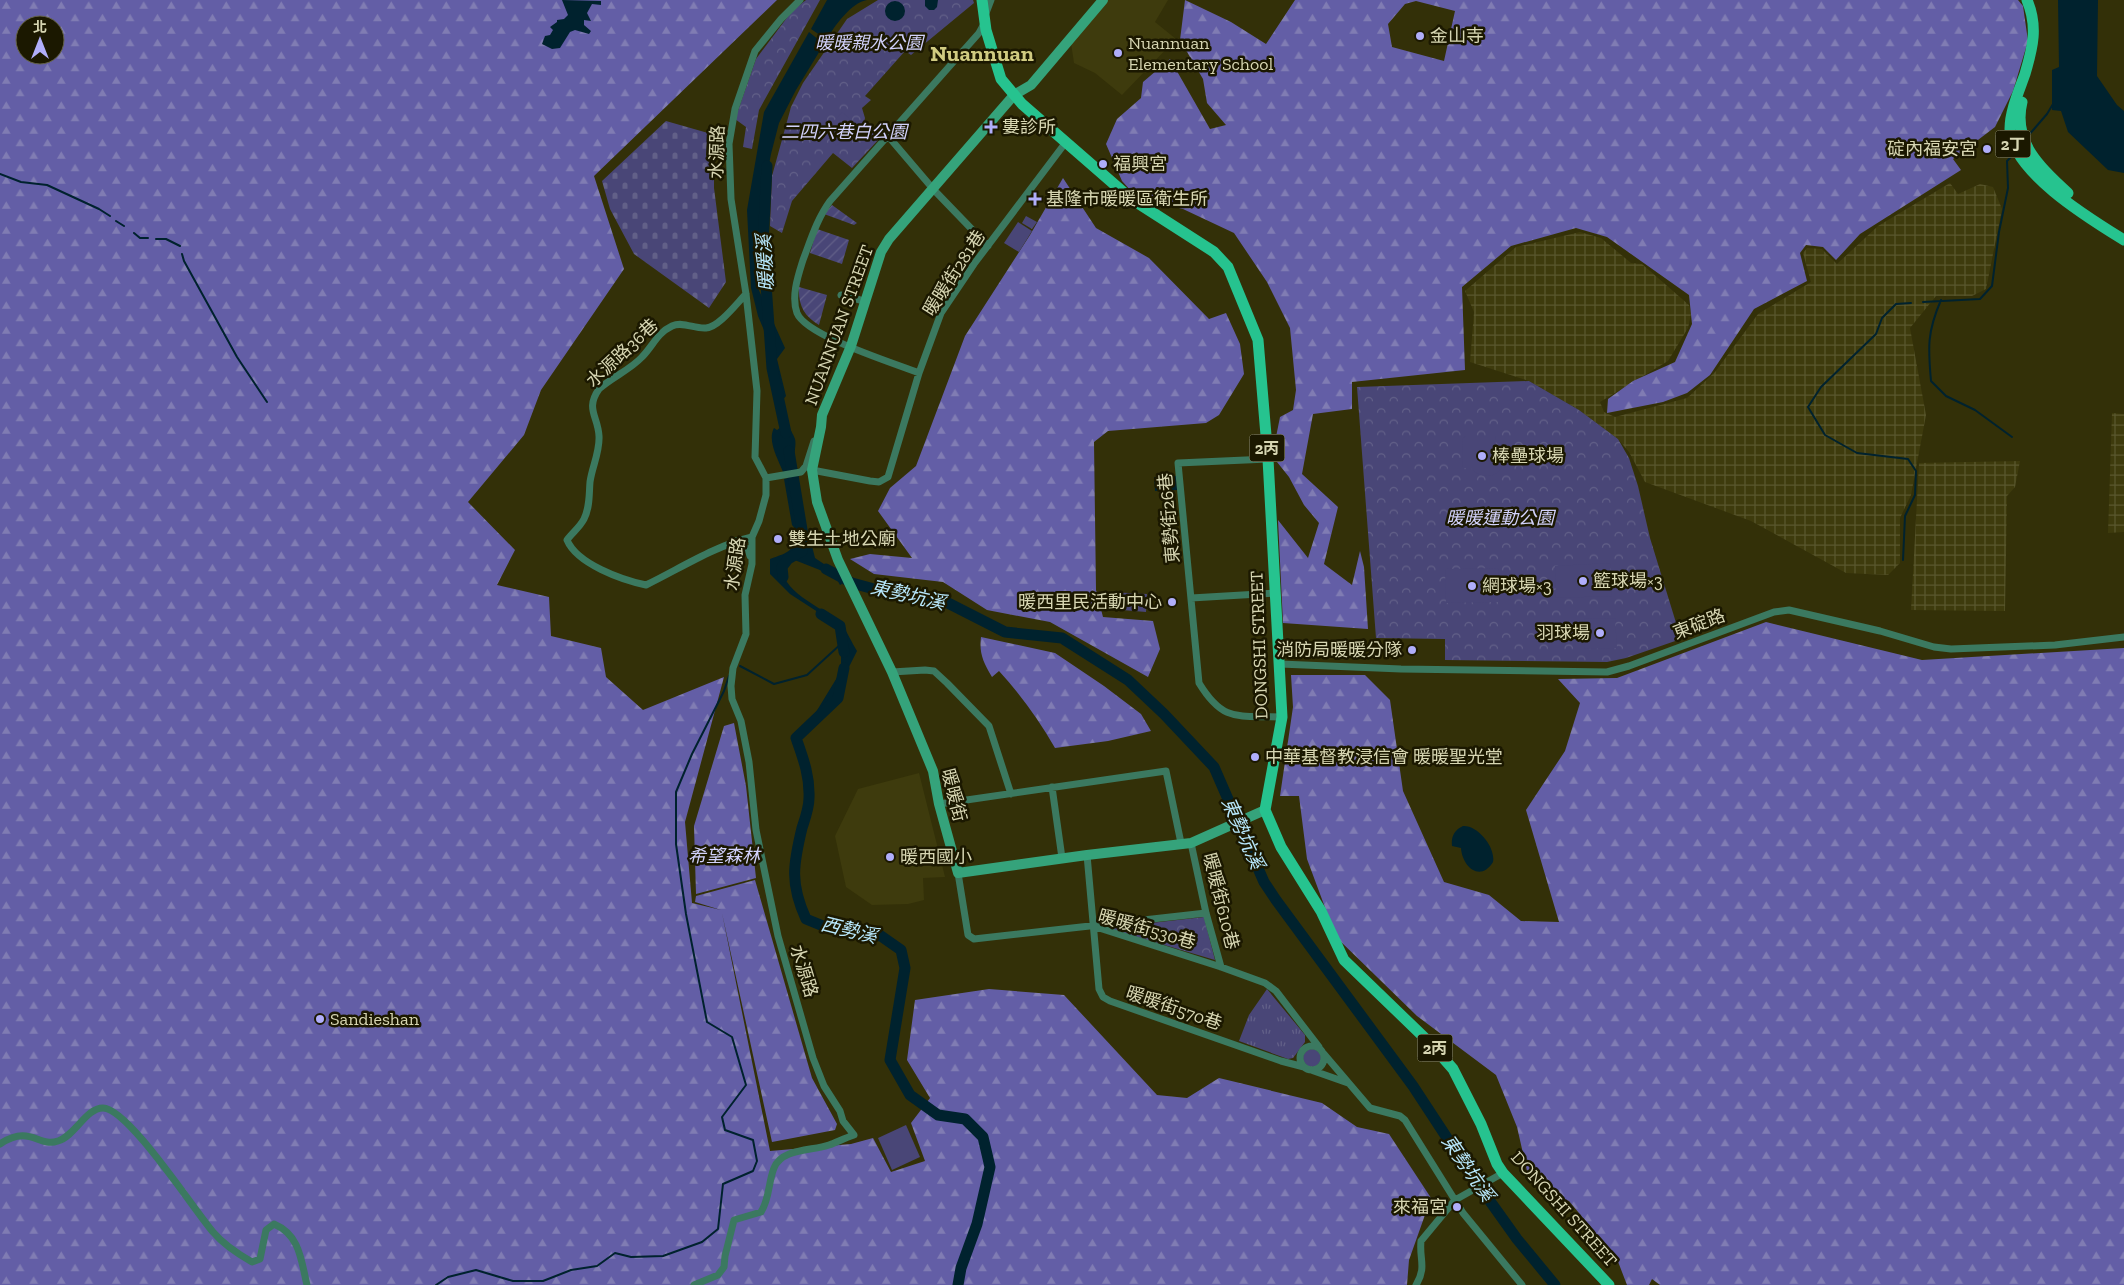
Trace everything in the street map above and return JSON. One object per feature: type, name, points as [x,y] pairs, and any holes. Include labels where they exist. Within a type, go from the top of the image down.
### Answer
[{"type":"main road","name":"DONGSHI STREET","points":[[982,0],[985,22],[1001,79],[1022,104],[1130,198],[1214,252],[1228,267],[1258,340],[1268,458],[1282,717],[1261,811],[1280,847],[1322,911],[1344,960],[1431,1044],[1453,1069],[1481,1124],[1497,1164],[1499,1176],[1609,1285]]},
{"type":"main road","name":"2丁","points":[[2027,0],[2032,14],[2035,35],[2011,121],[2010,130],[2014,147],[2028,168],[2048,186],[2124,240]]},
{"type":"main road","name":"2丁","points":[[2033,0],[2040,34],[2021,108],[2020,126],[2024,140],[2033,159],[2046,173],[2080,204],[2124,234]]},
{"type":"street","name":"水源路","points":[[694,1285],[718,1275],[724,1267],[734,1220],[761,1212],[766,1204],[774,1166],[780,1160],[787,1155],[827,1146],[854,1135],[843,1122],[840,1111],[824,1086],[813,1058],[778,936],[756,830],[749,762],[741,721],[732,699],[731,686],[733,668],[746,634],[745,595],[752,564],[752,537],[759,521],[766,495],[766,478],[755,457],[757,391],[746,294],[731,199],[729,144],[742,87],[755,51],[781,19],[800,0]]},
{"type":"street","points":[[919,373],[814,331],[802,321],[796,305],[796,287],[801,266],[819,216],[830,201],[979,33],[985,22],[991,0]]},
{"type":"street","name":"NUANNUAN STREET","points":[[855,594],[838,560],[817,502],[812,470],[822,415],[851,346],[881,252],[889,239],[934,190],[1014,95],[1031,84],[1103,0]]},
{"type":"street","points":[[888,136],[934,190],[988,246]]},
{"type":"street","name":"暖暖街281巷","points":[[812,470],[879,482],[888,477],[919,373],[941,313],[988,246],[1066,142]]},
{"type":"street","name":"水源路36巷","points":[[746,294],[715,326],[705,328],[681,324],[672,326],[654,340],[641,358],[599,389],[594,396],[591,407],[599,437],[596,460],[590,480],[587,512],[583,522],[567,540],[570,548],[597,567],[646,585],[667,573],[736,541],[752,537]]},
{"type":"street","points":[[841,295],[864,301]]},
{"type":"street","points":[[766,478],[801,472],[806,466],[822,415]]},
{"type":"street","name":"東勢街26巷","points":[[1268,458],[1178,463],[1198,678],[1205,693],[1222,711],[1231,715],[1282,717]]},
{"type":"street","points":[[736,541],[740,546],[748,550],[752,564]]},
{"type":"street","points":[[1191,598],[1275,593]]},
{"type":"street","name":"暖暖街","points":[[855,594],[892,672],[932,771],[958,873]]},
{"type":"street","name":"東碇路","points":[[1280,664],[1401,669],[1607,672],[1629,666],[1774,612],[1789,610],[1880,631],[1934,647],[1951,649],[2055,645],[2124,637]]},
{"type":"street","points":[[892,672],[925,670],[934,672],[953,689],[989,726],[1011,794]]},
{"type":"street","name":"暖暖街610巷","points":[[1052,787],[1166,771],[1222,967]]},
{"type":"street","points":[[939,804],[1052,787],[1062,858]]},
{"type":"street","points":[[958,873],[1186,843],[1220,831],[1261,811]]},
{"type":"street","name":"暖暖街570巷","points":[[1087,855],[1099,989],[1103,997],[1281,1061],[1304,1067]]},
{"type":"street","name":"暖暖街530巷","points":[[958,873],[968,935],[974,939],[1093,927],[1222,967],[1265,983],[1276,990],[1348,1084]]},
{"type":"street","points":[[1093,927],[1206,913]]},
{"type":"street","points":[[1311,1070],[1322,1065],[1321,1050],[1311,1046],[1304,1049],[1300,1060],[1304,1067],[1311,1070],[1348,1084],[1370,1108],[1400,1116],[1405,1120],[1463,1212],[1522,1285]]},
{"type":"street","points":[[0,1144],[16,1136],[26,1135],[52,1143],[70,1135],[91,1112],[102,1108],[110,1110],[120,1116],[165,1168],[213,1232],[238,1254],[252,1262],[260,1259],[266,1230],[274,1224],[291,1235],[298,1250],[307,1285]]},
{"type":"street","points":[[1416,1285],[1423,1267],[1420,1241],[1455,1200],[1499,1176]]},
{"type":"shaded area","name":"Nuannuan Elementary School","points":[[1106,0],[1168,0],[1155,22],[1176,39],[1122,95],[1095,73],[1074,63],[1071,43]]},
{"type":"shaded area","points":[[1950,183],[1958,194],[1980,184],[1993,187],[2002,209],[1986,289],[1972,296],[1936,296],[1910,328],[1926,415],[1911,495],[1900,518],[1900,563],[1888,575],[1846,573],[1751,521],[1645,482],[1629,452],[1618,439],[1579,410],[1529,381],[1470,362],[1474,312],[1465,291],[1516,247],[1580,232],[1601,238],[1631,263],[1642,264],[1689,305],[1691,314],[1688,328],[1668,361],[1600,402],[1604,412],[1615,417],[1687,398],[1715,372],[1758,314],[1811,282],[1803,253],[1807,248],[1822,249],[1837,264],[1878,226]]},
{"type":"shaded area","points":[[2112,413],[2124,414],[2124,532],[2108,533]]},
{"type":"shaded area","points":[[2020,461],[2015,487],[2007,496],[2005,611],[1911,610],[1919,463]]},
{"type":"shaded area","name":"暖西國小","points":[[919,773],[945,877],[923,878],[924,900],[908,904],[872,905],[846,887],[835,836],[858,789]]},
{"type":"green space","points":[[0,0],[777,0],[594,176],[624,269],[541,390],[524,435],[468,502],[515,550],[497,585],[549,597],[551,636],[601,648],[606,677],[643,710],[724,677],[685,822],[692,903],[721,910],[695,902],[696,896],[755,880],[812,1078],[837,1124],[835,1130],[772,1142],[722,913],[770,1151],[851,1144],[873,1138],[891,1172],[925,1161],[911,1123],[930,1098],[907,1060],[915,1000],[989,989],[1064,995],[1157,1095],[1187,1098],[1219,1078],[1322,1103],[1357,1127],[1389,1134],[1431,1198],[1409,1260],[1407,1285],[0,1285]]},
{"type":"green space","points":[[806,0],[820,0],[759,110],[752,149],[743,147],[746,127],[735,119],[756,59],[792,11]]},
{"type":"green space","name":"暖暖親水公園","points":[[878,0],[973,0],[974,3],[911,55],[905,51],[865,96],[871,100],[862,108],[865,118],[864,122],[867,128],[880,138],[852,168],[833,153],[792,201],[782,233],[770,226],[772,176],[791,107],[803,83],[847,19]]},
{"type":"green space","points":[[1185,0],[1231,22],[1266,44],[1295,0],[2018,0],[2023,6],[2028,41],[2013,91],[1995,127],[1953,159],[1961,170],[1860,234],[1836,260],[1823,247],[1806,245],[1800,253],[1807,281],[1754,309],[1710,375],[1687,393],[1663,402],[1607,413],[1608,399],[1633,381],[1675,362],[1692,324],[1689,295],[1607,237],[1576,228],[1511,246],[1462,287],[1465,370],[1352,382],[1352,409],[1313,414],[1302,474],[1338,507],[1324,564],[1352,585],[1360,551],[1364,567],[1368,629],[1283,623],[1278,520],[1308,558],[1319,523],[1304,505],[1289,477],[1277,462],[1276,437],[1280,417],[1293,410],[1296,390],[1290,328],[1267,282],[1234,233],[1183,209],[1153,202],[1132,192],[1122,181],[1106,144],[1117,119],[1141,98],[1143,82],[1170,59],[1210,129],[1226,125],[1207,103],[1203,79],[1180,40]],"holes":[[[1416,1],[1455,11],[1444,61],[1392,47],[1388,24],[1405,4]]]},
{"type":"green space","name":"二四六巷白公園","points":[[842,112],[856,125],[837,146],[823,134]]},
{"type":"green space","points":[[666,121],[708,133],[706,155],[714,171],[714,188],[726,282],[709,308],[634,254],[610,209],[602,181]]},
{"type":"green space","points":[[1063,178],[1096,228],[1149,258],[1209,319],[1226,313],[1240,344],[1244,374],[1219,415],[1206,423],[1108,431],[1094,442],[1096,590],[1103,617],[1153,621],[1160,649],[1148,677],[1050,622],[987,610],[943,582],[874,574],[850,559],[870,554],[912,558],[878,511],[890,488],[916,466],[965,336],[1030,235]]},
{"type":"green space","points":[[832,205],[857,223],[854,225],[824,214]]},
{"type":"green space","points":[[1026,216],[1037,222],[1032,229],[1022,223]]},
{"type":"green space","points":[[1018,222],[1032,231],[1019,252],[1004,243]]},
{"type":"green space","points":[[817,229],[849,240],[842,264],[810,253]]},
{"type":"green space","points":[[799,287],[827,295],[819,325],[809,318],[803,309]]},
{"type":"green space","name":"暖暖運動公園","points":[[1529,381],[1579,410],[1618,439],[1629,458],[1638,486],[1650,538],[1681,639],[1626,658],[1607,662],[1445,660],[1445,639],[1376,638],[1357,387]]},
{"type":"green space","name":"棒壘球場","points":[[1466,436],[1495,436],[1496,444],[1503,457],[1502,467],[1499,471],[1490,476],[1485,476],[1471,468],[1463,468],[1462,439]]},
{"type":"green space","name":"籃球場×3","points":[[1610,563],[1612,596],[1556,598],[1555,566]]},
{"type":"green space","name":"網球場×3","points":[[1498,568],[1500,602],[1446,603],[1445,569]]},
{"type":"green space","points":[[1111,592],[1147,594],[1146,612],[1110,609]]},
{"type":"green space","name":"羽球場","points":[[1615,618],[1617,648],[1585,649],[1584,619]]},
{"type":"green space","points":[[1766,622],[1922,660],[2124,648],[2124,1285],[1660,1285],[1652,1279],[1649,1285],[1627,1285],[1617,1259],[1569,1201],[1551,1195],[1527,1171],[1517,1127],[1496,1075],[1417,1016],[1336,937],[1307,859],[1299,796],[1280,796],[1293,707],[1291,675],[1365,675],[1390,700],[1403,791],[1444,882],[1489,895],[1521,921],[1559,922],[1526,810],[1565,751],[1580,703],[1558,679],[1617,678]]},
{"type":"green space","points":[[981,637],[1055,653],[1141,714],[1151,731],[1108,741],[1055,748],[1029,708],[1007,680],[999,671],[992,677],[982,657]]},
{"type":"green space","name":"希望森林","points":[[734,723],[746,786],[756,878],[696,894],[694,826],[724,726]]},
{"type":"green space","points":[[1204,917],[1215,960],[1107,928]]},
{"type":"green space","points":[[1183,932],[1204,939],[1200,953],[1178,945]]},
{"type":"green space","points":[[1267,989],[1305,1035],[1305,1042],[1293,1058],[1288,1059],[1239,1041],[1249,1015]]},
{"type":"green space","points":[[1312,1049],[1318,1052],[1321,1058],[1318,1064],[1312,1067],[1306,1064],[1303,1058],[1306,1052]]},
{"type":"green space","points":[[906,1125],[920,1157],[892,1170],[878,1138]]},
{"type":"water","points":[[562,0],[601,1],[601,5],[592,4],[587,13],[591,21],[584,20],[584,25],[591,31],[589,34],[575,30],[570,32],[560,48],[552,49],[542,44],[545,36],[550,35],[553,30],[550,27],[557,20],[564,19],[568,15]]},
{"type":"water","points":[[827,0],[867,0],[849,10],[838,22],[827,40],[811,29]]},
{"type":"water","points":[[925,0],[938,0],[937,7],[934,10],[929,10],[925,6]]},
{"type":"water","points":[[2058,0],[2098,0],[2097,76],[2117,105],[2124,111],[2124,173],[2108,170],[2068,132],[2061,111],[2052,110],[2052,70],[2059,67]]},
{"type":"water","points":[[891,1],[899,1],[905,7],[905,15],[899,21],[891,21],[885,15],[885,7]]},
{"type":"water","points":[[809,32],[824,44],[796,90],[779,123],[762,202],[757,286],[785,348],[777,359],[786,396],[780,408],[783,419],[795,439],[795,450],[791,471],[783,472],[772,444],[774,428],[777,430],[781,427],[776,406],[780,394],[779,379],[768,365],[774,338],[766,335],[758,316],[751,288],[747,210],[764,112]]},
{"type":"water","points":[[1176,476],[1177,490],[1155,491],[1154,477]]},
{"type":"water","points":[[792,477],[800,523],[809,534],[807,540],[812,546],[815,558],[836,572],[842,584],[840,585],[835,576],[787,557],[783,568],[785,578],[791,588],[841,624],[857,651],[823,719],[816,712],[841,671],[841,627],[790,594],[770,574],[770,559],[790,550],[796,538],[797,531],[792,525],[784,479]]},
{"type":"water","points":[[1463,826],[1480,833],[1492,850],[1493,862],[1483,871],[1477,872],[1472,870],[1462,855],[1461,848],[1452,846],[1454,834]]},
{"type":"waterway","points":[[2028,136],[2053,104]]},
{"type":"waterway","points":[[1923,302],[1980,299],[1992,286],[1999,232],[2008,188],[2007,161],[2012,156]]},
{"type":"waterway","name":"暖暖溪","points":[[767,166],[763,243],[772,368],[786,433]]},
{"type":"waterway","points":[[0,174],[21,182],[47,185],[110,216]]},
{"type":"waterway","points":[[116,221],[124,226]]},
{"type":"waterway","points":[[134,233],[140,238],[148,238]]},
{"type":"waterway","points":[[156,239],[166,239],[180,246]]},
{"type":"waterway","points":[[182,254],[184,261],[237,357],[267,402]]},
{"type":"waterway","points":[[1941,300],[1931,331],[1929,359],[1931,381],[1946,396],[1975,410],[2012,437]]},
{"type":"waterway","points":[[1903,560],[1905,516],[1915,495],[1916,471],[1908,459],[1857,453],[1825,435],[1808,407],[1821,387],[1876,334],[1882,318],[1896,304],[1911,303]]},
{"type":"waterway","name":"暖暖溪","points":[[789,451],[804,542]]},
{"type":"waterway","name":"西勢溪","points":[[783,577],[782,567],[788,559],[802,551]]},
{"type":"waterway","name":"東勢坑溪","points":[[826,569],[852,583],[874,589],[944,601],[1005,632],[1062,638],[1128,680],[1164,714],[1214,767],[1264,882],[1276,900],[1413,1086],[1472,1176],[1517,1239],[1555,1285]]},
{"type":"waterway","name":"西勢溪","points":[[821,614],[840,626],[844,652]]},
{"type":"waterway","points":[[740,666],[774,684],[807,675],[842,643]]},
{"type":"waterway","name":"西勢溪","points":[[844,668],[838,698],[796,738],[807,775],[809,798],[808,810],[802,828],[795,864],[795,885],[806,919],[828,928],[881,936],[901,950],[905,968],[890,1060],[910,1095],[938,1115],[965,1119],[983,1137],[990,1167],[977,1224],[961,1268],[958,1285]]},
{"type":"waterway","points":[[436,1285],[448,1277],[476,1270],[513,1281],[543,1281],[571,1270],[597,1266],[615,1253],[631,1257],[663,1256],[702,1242],[718,1229],[723,1184],[753,1171],[757,1161],[753,1140],[725,1130],[722,1117],[746,1085],[732,1037],[707,1022],[686,914],[676,844],[676,792],[692,754],[724,691],[729,676]]},
{"type":"place","name":"金山寺","points":[[1420,36]]},
{"type":"place","name":"Nuannuan Elementary School","points":[[1118,53]]},
{"type":"place","name":"婁診所","points":[[991,127]]},
{"type":"place","name":"碇內福安宮","points":[[1987,149]]},
{"type":"place","name":"福興宮","points":[[1103,164]]},
{"type":"place","name":"基隆市暖暖區衛生所","points":[[1035,199]]},
{"type":"place","name":"棒壘球場","points":[[1482,456]]},
{"type":"place","name":"雙生土地公廟","points":[[778,539]]},
{"type":"place","name":"籃球場×3","points":[[1583,581]]},
{"type":"place","name":"網球場×3","points":[[1472,586]]},
{"type":"place","name":"暖西里民活動中心","points":[[1172,602]]},
{"type":"place","name":"羽球場","points":[[1600,633]]},
{"type":"place","name":"消防局暖暖分隊","points":[[1412,650]]},
{"type":"place","name":"中華基督教浸信會 暖暖聖光堂","points":[[1255,757]]},
{"type":"place","name":"暖西國小","points":[[890,857]]},
{"type":"place","name":"Sandieshan","points":[[320,1019]]},
{"type":"place","name":"來福宮","points":[[1457,1207]]},
{"type":"district","name":"Nuannuan","points":[[982,53]]}]
